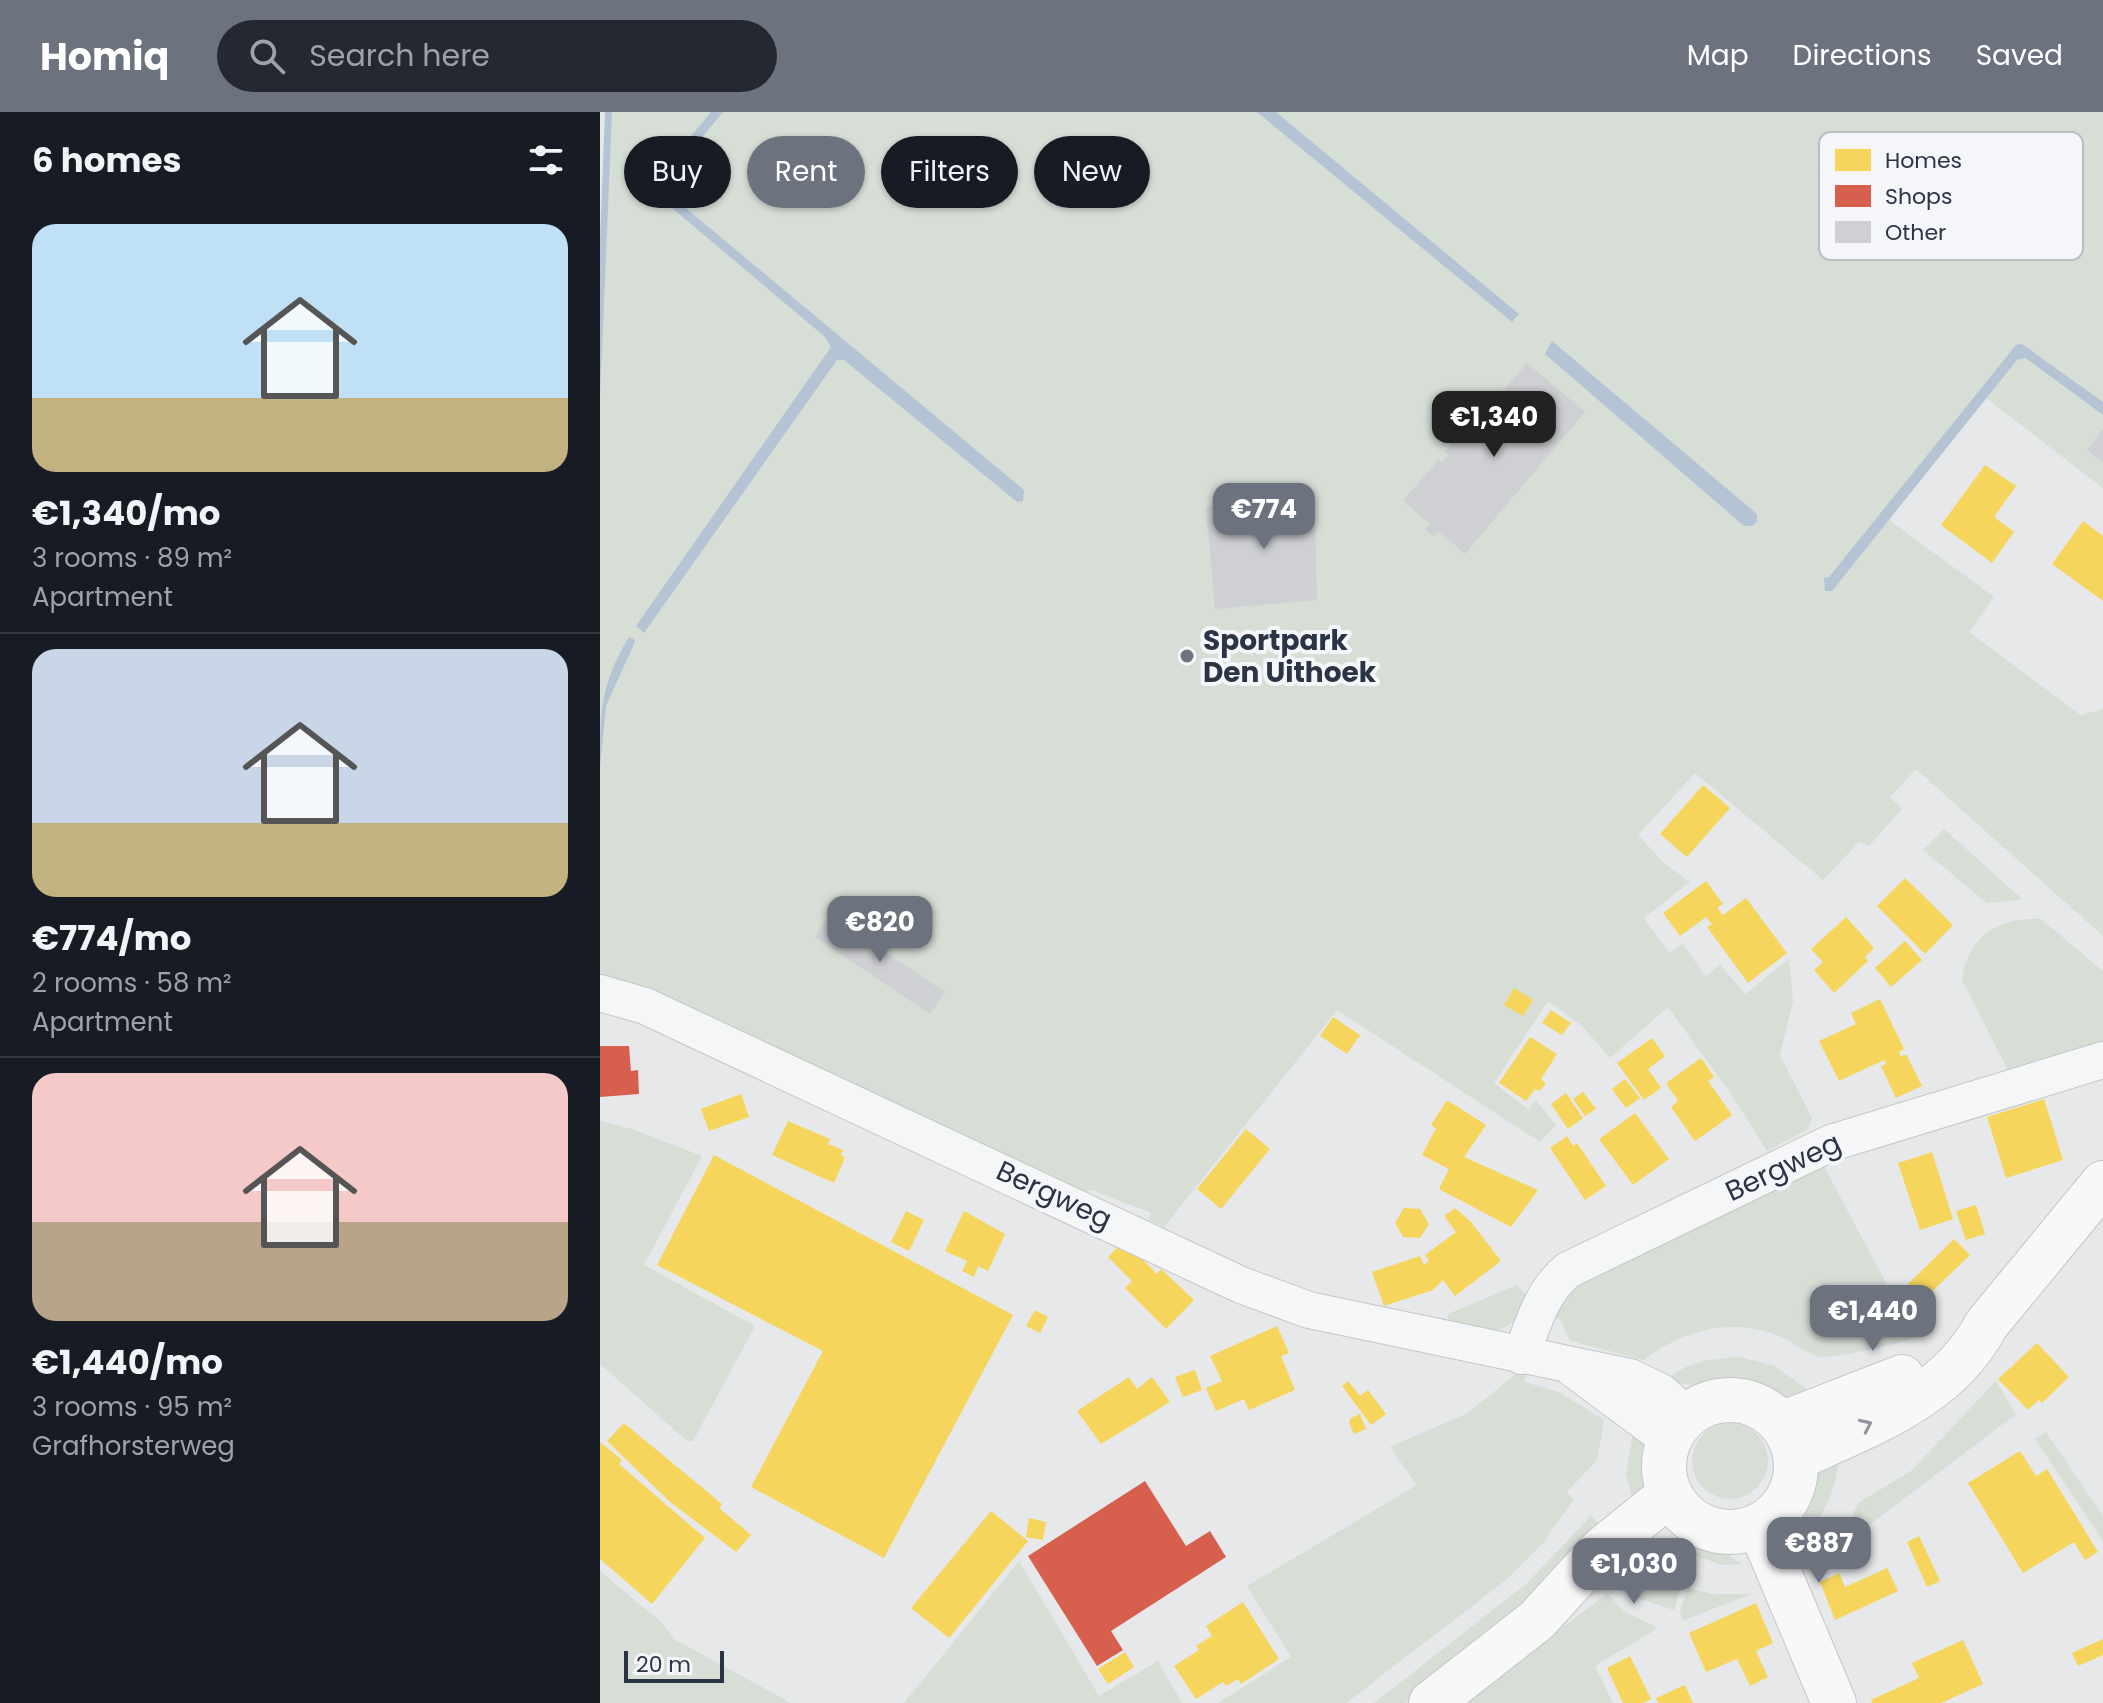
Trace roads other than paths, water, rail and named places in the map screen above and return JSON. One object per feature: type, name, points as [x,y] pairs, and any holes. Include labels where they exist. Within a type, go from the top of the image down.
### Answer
[{"type":"main road","points":[[1788,1441],[1986,1325],[2103,1183]]},
{"type":"main road","points":[[1729,1400],[1757,1406],[1788,1441],[1791,1490],[1784,1504],[1759,1525],[1745,1530],[1716,1531],[1680,1506],[1664,1467],[1678,1428],[1700,1407],[1729,1400]]},
{"type":"main road","points":[[1431,1703],[1537,1620],[1601,1550],[1680,1506]]},
{"type":"main road","points":[[1759,1525],[1834,1703]]},
{"type":"street","name":"Bergweg","points":[[600,993],[645,1006],[1241,1285],[1309,1310],[1572,1368],[1606,1371],[1648,1385],[1678,1428]]},
{"type":"street","name":"Bergweg","points":[[1521,1356],[1544,1298],[1553,1282],[1568,1270],[1831,1143],[1905,1117],[2103,1060]]},
{"type":"water","points":[[605,112],[612,112],[600,399],[600,238]]},
{"type":"water","points":[[711,112],[723,112],[703,136],[691,136]]},
{"type":"water","points":[[1257,112],[1276,112],[1519,314],[1512,322]]},
{"type":"water","points":[[672,208],[686,208],[1024,490],[1023,501],[1017,502],[844,360],[837,360],[644,633],[636,626],[831,347],[825,337]]},
{"type":"water","points":[[1552,341],[1757,514],[1757,521],[1752,526],[1744,526],[1545,354]]},
{"type":"water","points":[[2022,344],[2103,402],[2103,415],[2025,358],[2017,360],[1832,591],[1825,591],[1824,578],[1829,577],[2016,345]]},
{"type":"water","points":[[629,637],[635,640],[634,644],[606,706],[600,768],[600,731],[607,685]]},
{"type":"place","name":"Sportpark Den Uithoek","points":[[1187,656]]}]
